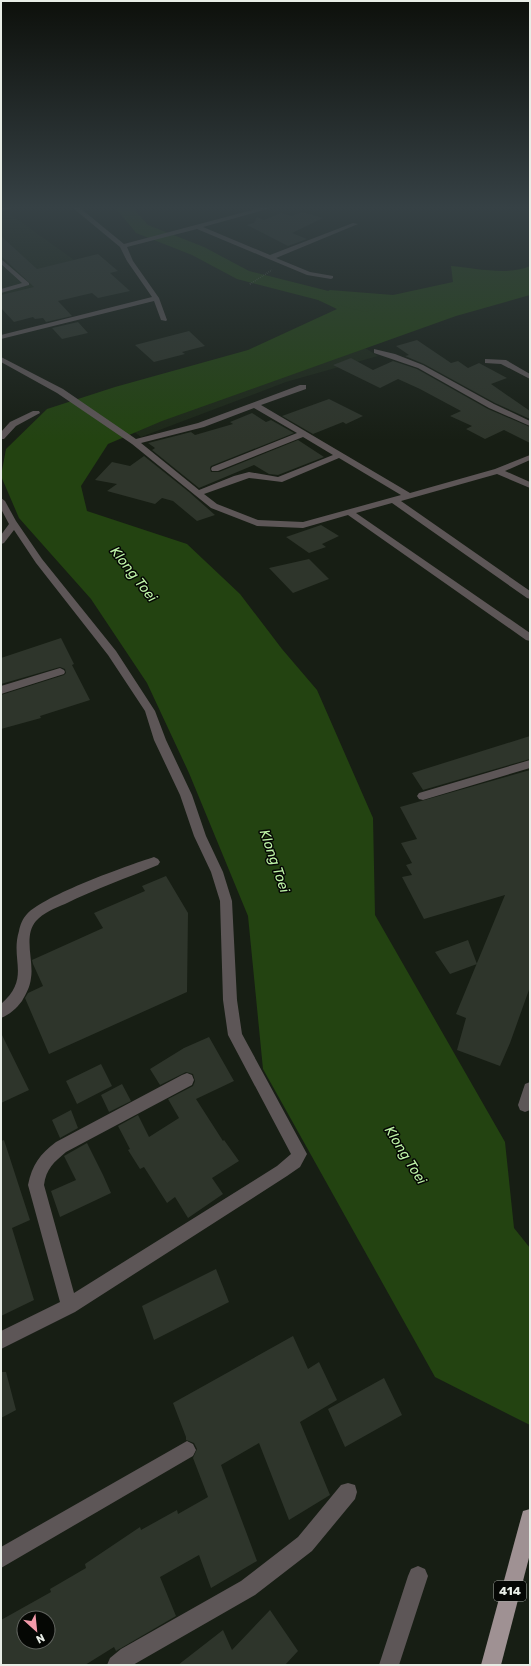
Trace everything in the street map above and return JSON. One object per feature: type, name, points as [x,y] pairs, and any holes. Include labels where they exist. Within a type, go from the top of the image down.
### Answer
[{"type":"main road","name":"414","points":[[491,1665],[530,1518]]},
{"type":"street","points":[[1,291],[21,286]]},
{"type":"street","points":[[147,286],[156,298],[164,320]]},
{"type":"street","points":[[1,337],[156,298]]},
{"type":"street","points":[[377,351],[400,356],[421,366],[487,403],[530,424]]},
{"type":"street","points":[[1,359],[60,391],[132,440],[214,506],[257,523],[303,525],[498,471],[530,457]]},
{"type":"street","points":[[488,361],[503,362],[530,376]]},
{"type":"street","points":[[132,440],[201,426],[303,386]]},
{"type":"street","points":[[254,405],[409,496]]},
{"type":"street","points":[[1,437],[12,424],[36,413]]},
{"type":"street","points":[[215,469],[302,434]]},
{"type":"street","points":[[198,493],[249,475],[279,480],[339,455]]},
{"type":"street","points":[[498,471],[530,485]]},
{"type":"street","points":[[394,500],[530,596]]},
{"type":"street","points":[[1,501],[14,524],[39,561],[112,653],[150,711],[160,740],[186,796],[200,836],[217,872],[226,900],[230,1000],[235,1035],[299,1154],[295,1162],[282,1171],[69,1306],[1,1340]]},
{"type":"street","points":[[348,512],[530,638]]},
{"type":"street","points":[[1,540],[14,524]]},
{"type":"street","points":[[1,690],[60,672]]},
{"type":"street","points":[[423,796],[530,764]]},
{"type":"street","points":[[1,1012],[12,1004],[25,984],[24,936],[31,918],[48,905],[154,862]]},
{"type":"street","points":[[69,1306],[36,1185],[38,1172],[44,1160],[61,1147],[187,1080]]},
{"type":"street","points":[[525,1104],[530,1089]]},
{"type":"street","points":[[1,1558],[187,1450]]},
{"type":"street","points":[[117,1665],[128,1656],[248,1588],[305,1544],[348,1492]]},
{"type":"street","points":[[389,1665],[418,1576]]},
{"type":"shaded area","points":[[1,286],[75,286],[1,305]]},
{"type":"shaded area","points":[[362,346],[378,356],[286,382],[141,437],[129,428]]},
{"type":"water","points":[[436,286],[530,286],[530,295],[456,316],[162,421],[108,444],[81,486],[87,511],[187,544],[240,594],[282,649],[317,690],[373,818],[375,915],[505,1142],[514,1228],[530,1248],[530,1425],[435,1377],[263,1069],[248,916],[189,773],[147,683],[91,599],[19,518],[1,476],[6,449],[47,409],[115,387],[248,350],[337,309],[314,298],[330,290],[393,295]]},
{"type":"building","points":[[33,286],[124,286],[130,291],[98,298],[92,293],[58,301],[72,316],[46,322],[43,318],[35,319],[33,317],[14,322],[1,308],[1,295],[34,287]]},
{"type":"building","points":[[78,322],[88,333],[62,339],[52,328]]},
{"type":"building","points":[[189,331],[205,346],[182,352],[185,354],[154,362],[135,345]]},
{"type":"building","points":[[417,340],[451,363],[458,361],[468,368],[479,363],[507,378],[491,384],[530,411],[530,419],[495,403],[424,364],[405,356],[409,355],[396,346]]},
{"type":"building","points":[[351,358],[373,370],[393,361],[417,369],[488,409],[530,427],[530,443],[504,430],[485,439],[466,429],[472,426],[450,416],[461,411],[420,389],[398,379],[380,388],[333,365]]},
{"type":"building","points":[[329,399],[363,416],[346,424],[343,422],[313,434],[282,416]]},
{"type":"building","points":[[252,413],[266,422],[271,420],[294,433],[211,466],[211,472],[219,472],[298,440],[324,457],[278,475],[269,474],[254,465],[199,488],[152,450],[155,448],[148,443],[191,432],[195,435],[233,424],[230,422]]},
{"type":"building","points":[[144,456],[215,515],[197,521],[173,501],[162,498],[155,504],[107,491],[117,484],[95,480],[112,462],[130,466]]},
{"type":"building","points":[[321,525],[339,536],[322,544],[326,547],[309,553],[286,537]]},
{"type":"building","points":[[309,559],[329,579],[293,593],[269,568]]},
{"type":"building","points":[[61,638],[74,664],[72,665],[90,700],[40,716],[41,718],[1,729],[1,695],[64,675],[66,673],[65,669],[60,667],[1,684],[1,658]]},
{"type":"building","points":[[530,736],[530,759],[423,790],[412,773]]},
{"type":"building","points":[[530,770],[530,987],[500,1066],[457,1050],[466,1018],[456,1014],[505,895],[424,919],[402,877],[412,875],[406,865],[412,863],[401,843],[417,839],[400,807]]},
{"type":"building","points":[[166,876],[188,913],[187,992],[49,1054],[25,998],[28,993],[43,986],[32,960],[103,928],[94,913],[145,891],[142,886]]},
{"type":"building","points":[[468,940],[477,964],[450,974],[435,952]]},
{"type":"building","points":[[1,1033],[29,1090],[1,1103]]},
{"type":"building","points":[[209,1037],[234,1081],[196,1099],[223,1141],[224,1140],[239,1161],[212,1178],[223,1194],[188,1218],[175,1197],[167,1203],[144,1167],[140,1169],[128,1150],[130,1149],[118,1126],[138,1115],[149,1137],[179,1118],[168,1099],[193,1086],[195,1081],[193,1074],[186,1072],[160,1085],[150,1069],[184,1048]]},
{"type":"building","points":[[101,1064],[112,1086],[77,1104],[66,1081]]},
{"type":"building","points":[[122,1084],[131,1101],[109,1112],[101,1095]]},
{"type":"building","points":[[71,1110],[78,1128],[60,1138],[52,1120]]},
{"type":"building","points":[[4,1140],[30,1220],[12,1228],[34,1300],[1,1316],[1,1141]]},
{"type":"building","points":[[87,1143],[111,1193],[60,1217],[51,1191],[76,1180],[64,1156]]},
{"type":"building","points":[[216,1269],[229,1302],[154,1340],[142,1306]]},
{"type":"building","points":[[293,1336],[308,1369],[319,1362],[337,1400],[300,1422],[330,1495],[289,1520],[259,1443],[221,1465],[257,1561],[211,1588],[199,1555],[160,1577],[176,1616],[116,1651],[114,1647],[85,1665],[1,1665],[1,1620],[16,1612],[16,1650],[56,1650],[56,1610],[19,1610],[51,1592],[50,1589],[86,1568],[85,1564],[140,1527],[141,1530],[177,1510],[178,1514],[208,1497],[193,1458],[197,1449],[194,1443],[186,1440],[173,1403]]},
{"type":"building","points":[[1,1372],[6,1372],[16,1410],[1,1418]]},
{"type":"building","points":[[384,1378],[402,1415],[345,1447],[328,1409]]},
{"type":"building","points":[[270,1610],[298,1651],[285,1665],[178,1665],[223,1630],[232,1650]]},
{"type":"waterway","name":"Klong Toei","points":[[285,286],[365,306]]}]
